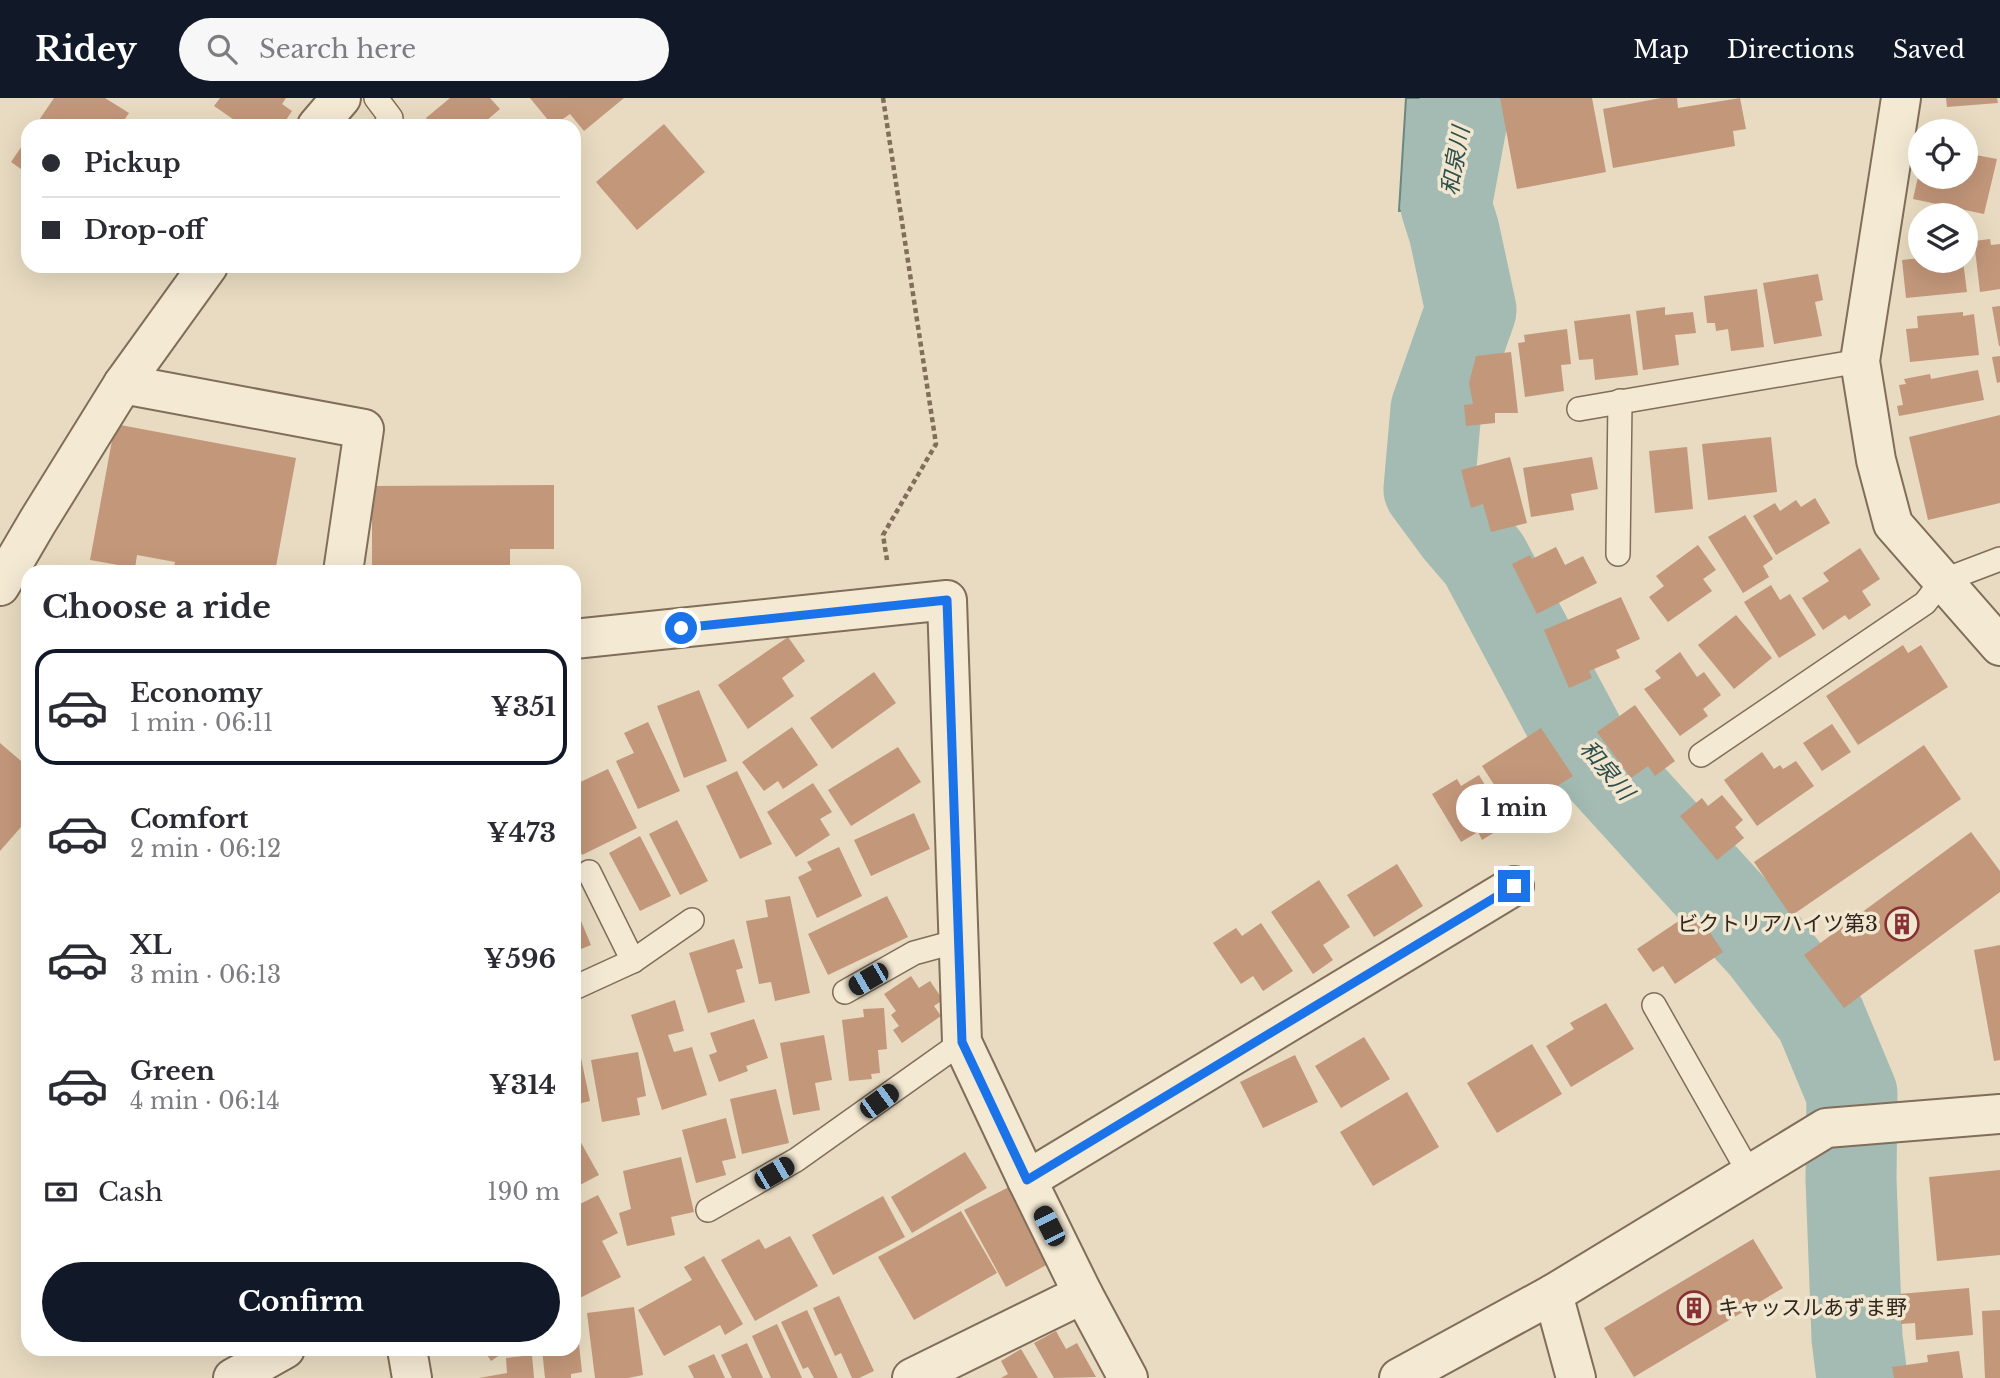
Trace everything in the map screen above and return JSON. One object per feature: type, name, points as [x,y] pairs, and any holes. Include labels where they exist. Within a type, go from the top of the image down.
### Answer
[{"type":"street","points":[[1901,98],[1860,361],[1876,460],[1893,524],[2000,646]]},
{"type":"street","points":[[0,586],[123,384],[203,273]]},
{"type":"street","points":[[123,384],[364,429],[344,565]]},
{"type":"street","points":[[581,638],[947,600],[962,1042],[1083,1294],[1128,1378]]},
{"type":"street","points":[[1027,1180],[1514,886]]},
{"type":"street","points":[[1399,1378],[1553,1294],[1751,1176],[1844,1126],[2000,1114]]},
{"type":"street","points":[[912,1378],[1083,1294]]},
{"type":"street","points":[[1553,1294],[1576,1378]]},
{"type":"street","points":[[233,1378],[272,1356]]},
{"type":"street","points":[[408,1356],[412,1378]]},
{"type":"lane","points":[[376,98],[390,119]]},
{"type":"lane","points":[[1579,409],[1860,361]]},
{"type":"lane","points":[[1618,554],[1620,401]]},
{"type":"lane","points":[[1701,755],[1925,603],[1942,581],[2000,559]]},
{"type":"lane","points":[[589,872],[633,961]]},
{"type":"lane","points":[[581,985],[633,961],[692,920]]},
{"type":"lane","points":[[845,992],[914,953],[958,942]]},
{"type":"lane","points":[[1654,1005],[1751,1176]]},
{"type":"lane","points":[[708,1210],[796,1160],[962,1042]]},
{"type":"path","points":[[883,98],[936,444],[883,536],[895,606]]},
{"type":"water","points":[[1406,98],[1466,98],[1446,206],[1399,211]]},
{"type":"building","points":[[54,98],[105,98],[129,113],[125,119],[40,119]]},
{"type":"building","points":[[220,98],[286,98],[282,104],[292,111],[287,119],[233,119],[214,106]]},
{"type":"building","points":[[450,98],[490,98],[500,109],[488,119],[426,118]]},
{"type":"building","points":[[530,98],[624,98],[584,131],[581,119],[574,119],[570,114],[563,119],[547,119]]},
{"type":"building","points":[[1500,98],[1592,98],[1606,172],[1517,189]]},
{"type":"building","points":[[1661,98],[1677,98],[1678,108],[1740,98],[1746,129],[1733,131],[1735,146],[1613,168],[1603,109]]},
{"type":"building","points":[[1946,98],[1997,98],[1998,103],[1947,107]]},
{"type":"building","points":[[664,124],[705,172],[637,230],[596,182]]},
{"type":"building","points":[[21,147],[21,169],[11,162]]},
{"type":"building","points":[[1978,155],[1997,159],[1984,214],[1978,213],[1978,203],[1932,203],[1913,199],[1915,189],[1978,189]]},
{"type":"building","points":[[1990,239],[1991,245],[2000,244],[2000,289],[1980,292],[1978,240]]},
{"type":"building","points":[[1908,259],[1908,273],[1965,273],[1967,292],[1906,298],[1902,260]]},
{"type":"building","points":[[1818,274],[1823,300],[1815,302],[1822,336],[1774,344],[1763,283]]},
{"type":"building","points":[[1757,289],[1764,347],[1731,351],[1728,329],[1716,331],[1715,323],[1707,323],[1704,296]]},
{"type":"building","points":[[2000,306],[2000,346],[1999,346],[1992,307]]},
{"type":"building","points":[[1665,307],[1665,315],[1693,312],[1696,333],[1675,335],[1679,365],[1643,370],[1636,311]]},
{"type":"building","points":[[1963,312],[1963,316],[1974,314],[1979,355],[1910,362],[1906,329],[1918,328],[1917,316]]},
{"type":"building","points":[[1630,314],[1638,375],[1595,380],[1593,359],[1579,360],[1574,321]]},
{"type":"building","points":[[1567,329],[1571,364],[1561,365],[1564,391],[1525,397],[1518,343],[1525,342],[1524,335]]},
{"type":"building","points":[[1511,352],[1518,413],[1495,413],[1495,423],[1466,426],[1464,405],[1473,404],[1469,383],[1476,356]]},
{"type":"building","points":[[2000,356],[2000,382],[1997,383],[1992,357]]},
{"type":"building","points":[[1978,370],[1984,400],[1899,416],[1897,406],[1903,405],[1899,385],[1906,384],[1904,379],[1930,374],[1931,379]]},
{"type":"building","points":[[2000,415],[2000,503],[1928,520],[1909,437]]},
{"type":"building","points":[[115,424],[296,458],[276,565],[174,565],[175,562],[137,555],[135,565],[90,560]]},
{"type":"building","points":[[1771,437],[1777,492],[1708,500],[1702,444]]},
{"type":"building","points":[[1687,447],[1693,509],[1655,513],[1649,451]]},
{"type":"building","points":[[1510,457],[1527,523],[1491,532],[1483,504],[1471,508],[1461,470]]},
{"type":"building","points":[[1592,457],[1598,489],[1571,494],[1574,510],[1531,517],[1523,468]]},
{"type":"building","points":[[554,485],[554,549],[510,549],[510,565],[372,565],[372,486]]},
{"type":"building","points":[[1815,498],[1830,523],[1776,555],[1753,516],[1775,503],[1780,511],[1796,500],[1801,507]]},
{"type":"building","points":[[1745,515],[1773,559],[1763,566],[1769,577],[1743,593],[1708,537]]},
{"type":"building","points":[[1698,545],[1716,570],[1703,579],[1712,591],[1668,622],[1649,597],[1664,586],[1656,576]]},
{"type":"building","points":[[1556,547],[1565,565],[1583,556],[1597,583],[1537,614],[1512,564],[1530,555],[1532,559]]},
{"type":"building","points":[[1860,548],[1880,579],[1862,591],[1871,605],[1849,620],[1845,615],[1823,630],[1802,598],[1829,581],[1823,573]]},
{"type":"building","points":[[1771,585],[1780,600],[1790,594],[1816,635],[1779,658],[1744,602]]},
{"type":"building","points":[[1621,597],[1640,639],[1616,650],[1620,658],[1589,671],[1592,678],[1569,688],[1544,630]]},
{"type":"building","points":[[1736,615],[1772,658],[1734,689],[1698,645]]},
{"type":"building","points":[[788,637],[805,661],[782,678],[794,696],[748,729],[718,685]]},
{"type":"building","points":[[1903,645],[1908,653],[1921,645],[1948,687],[1858,745],[1826,696]]},
{"type":"building","points":[[1680,652],[1697,677],[1704,672],[1721,695],[1703,709],[1708,716],[1680,736],[1644,689],[1661,678],[1655,671]]},
{"type":"building","points":[[874,672],[896,703],[832,749],[810,718]]},
{"type":"building","points":[[699,690],[727,761],[684,778],[657,706]]},
{"type":"building","points":[[1635,705],[1675,761],[1655,776],[1648,766],[1631,778],[1597,732]]},
{"type":"building","points":[[648,722],[680,791],[638,809],[616,761],[634,753],[624,733]]},
{"type":"building","points":[[1832,724],[1851,752],[1822,771],[1803,743]]},
{"type":"building","points":[[792,727],[818,765],[783,789],[778,781],[764,791],[742,762]]},
{"type":"building","points":[[1541,728],[1573,776],[1513,814],[1482,766]]},
{"type":"building","points":[[0,743],[21,761],[21,827],[0,851]]},
{"type":"building","points":[[1924,745],[1961,799],[1791,916],[1754,862]]},
{"type":"building","points":[[898,747],[921,782],[851,826],[828,790]]},
{"type":"building","points":[[1762,752],[1774,769],[1780,765],[1783,769],[1796,761],[1814,786],[1757,826],[1724,780]]},
{"type":"building","points":[[608,769],[637,828],[582,855],[581,853],[581,782]]},
{"type":"building","points":[[737,771],[772,844],[740,859],[706,786]]},
{"type":"building","points":[[1479,775],[1508,824],[1482,840],[1478,832],[1461,842],[1432,794],[1457,779],[1461,786]]},
{"type":"building","points":[[813,783],[832,812],[820,819],[830,835],[796,857],[767,812]]},
{"type":"building","points":[[1722,795],[1743,820],[1735,827],[1744,838],[1717,860],[1680,816],[1702,798],[1708,806]]},
{"type":"building","points":[[914,813],[930,849],[871,876],[854,840]]},
{"type":"building","points":[[677,820],[708,881],[680,895],[649,834]]},
{"type":"building","name":"ビクトリアハイツ第3","points":[[1971,832],[2000,871],[2000,892],[1844,1008],[1804,955]]},
{"type":"building","points":[[640,836],[671,896],[640,911],[609,853]]},
{"type":"building","points":[[839,847],[862,896],[817,918],[798,877],[812,870],[807,862]]},
{"type":"building","points":[[1397,864],[1423,906],[1374,937],[1347,895]]},
{"type":"building","points":[[1319,880],[1350,927],[1323,945],[1333,960],[1313,974],[1271,912]]},
{"type":"building","points":[[790,896],[810,993],[775,1001],[771,982],[759,984],[746,921],[768,917],[765,900]]},
{"type":"building","points":[[887,896],[908,937],[828,975],[808,934]]},
{"type":"building","points":[[1695,910],[1723,952],[1675,984],[1663,966],[1653,972],[1637,949]]},
{"type":"building","points":[[581,921],[591,945],[581,949]]},
{"type":"building","points":[[1261,923],[1293,971],[1263,991],[1253,976],[1241,984],[1213,943],[1236,928],[1242,936]]},
{"type":"building","points":[[734,939],[743,968],[736,970],[745,1002],[708,1013],[689,953]]},
{"type":"building","points":[[2000,945],[2000,1060],[1994,1061],[1974,950]]},
{"type":"building","points":[[911,976],[919,988],[930,981],[943,1000],[934,1006],[941,1016],[902,1043],[893,1030],[899,1026],[891,1015],[896,1011],[884,994]]},
{"type":"building","points":[[675,1000],[684,1031],[668,1035],[674,1052],[692,1047],[707,1095],[662,1110],[631,1015]]},
{"type":"building","points":[[1606,1003],[1634,1049],[1571,1087],[1546,1046],[1574,1029],[1570,1023]]},
{"type":"building","points":[[884,1008],[887,1049],[878,1050],[880,1073],[871,1074],[872,1079],[849,1081],[842,1020],[864,1017],[863,1009]]},
{"type":"building","points":[[754,1019],[768,1058],[746,1066],[748,1071],[719,1082],[709,1055],[717,1052],[710,1033]]},
{"type":"building","points":[[824,1035],[832,1080],[815,1083],[820,1110],[793,1115],[780,1043]]},
{"type":"building","points":[[1364,1037],[1390,1079],[1341,1108],[1315,1066]]},
{"type":"building","points":[[1532,1044],[1562,1094],[1497,1133],[1467,1083]]},
{"type":"building","points":[[638,1052],[646,1096],[637,1098],[640,1115],[602,1122],[591,1060]]},
{"type":"building","points":[[1295,1055],[1318,1102],[1263,1128],[1240,1082]]},
{"type":"building","points":[[581,1058],[590,1101],[581,1103]]},
{"type":"building","points":[[776,1089],[789,1143],[742,1154],[730,1099]]},
{"type":"building","points":[[1407,1092],[1439,1147],[1373,1186],[1340,1132]]},
{"type":"building","points":[[726,1118],[736,1158],[722,1161],[726,1175],[696,1183],[682,1130]]},
{"type":"building","points":[[581,1143],[599,1175],[581,1184]]},
{"type":"building","points":[[965,1152],[987,1188],[912,1233],[891,1197]]},
{"type":"building","points":[[681,1157],[694,1212],[671,1217],[675,1235],[627,1246],[619,1213],[631,1209],[623,1171]]},
{"type":"building","points":[[2000,1170],[2000,1255],[1937,1261],[1929,1177]]},
{"type":"building","points":[[1009,1187],[1050,1263],[1006,1287],[964,1210]]},
{"type":"building","points":[[598,1195],[618,1233],[602,1241],[621,1277],[581,1297],[581,1204]]},
{"type":"building","points":[[883,1196],[905,1237],[833,1275],[812,1235]]},
{"type":"building","points":[[961,1211],[997,1273],[914,1320],[878,1257]]},
{"type":"building","points":[[790,1236],[818,1286],[755,1321],[721,1260],[759,1239],[765,1249]]},
{"type":"building","name":"キャッスルあずま野","points":[[1753,1239],[1783,1288],[1634,1377],[1604,1328]]},
{"type":"building","points":[[704,1256],[743,1324],[725,1335],[720,1325],[664,1356],[638,1310],[692,1280],[684,1267]]},
{"type":"building","points":[[1969,1288],[1973,1335],[1916,1340],[1915,1323],[1901,1324],[1899,1294]]},
{"type":"building","points":[[839,1296],[874,1371],[859,1378],[852,1378],[841,1353],[835,1356],[813,1308]]},
{"type":"building","points":[[634,1307],[643,1375],[595,1378],[587,1313]]},
{"type":"building","points":[[807,1310],[838,1378],[814,1378],[808,1367],[803,1369],[781,1322]]},
{"type":"building","points":[[2000,1310],[2000,1378],[1985,1378],[1982,1311]]},
{"type":"building","points":[[777,1324],[802,1378],[771,1378],[752,1336]]},
{"type":"building","points":[[1056,1331],[1066,1349],[1077,1343],[1096,1377],[1054,1378],[1034,1343]]},
{"type":"building","points":[[747,1343],[763,1378],[732,1378],[721,1355]]},
{"type":"building","points":[[1021,1349],[1038,1378],[1001,1378],[1008,1374],[1001,1361]]},
{"type":"building","points":[[1959,1351],[1963,1378],[1894,1378],[1892,1367],[1928,1362],[1927,1355]]},
{"type":"building","points":[[714,1354],[725,1378],[694,1378],[688,1366]]},
{"type":"building","points":[[532,1356],[534,1378],[479,1378],[507,1373],[506,1358]]},
{"type":"building","points":[[543,1356],[580,1356],[582,1372],[571,1374],[571,1378],[545,1378]]},
{"type":"waterway","name":"和泉川","points":[[1466,98],[1446,206],[1471,310],[1436,409],[1429,489],[1484,559],[1585,748],[1765,946],[1820,1017],[1852,1094],[1851,1179],[1857,1338],[1862,1378]]},
{"type":"place","name":"ビクトリアハイツ第3","points":[[1902,924]]},
{"type":"place","name":"キャッスルあずま野","points":[[1694,1308]]},
{"type":"route","points":[[681,628],[947,600],[962,1042],[1027,1180],[1514,886]]}]
